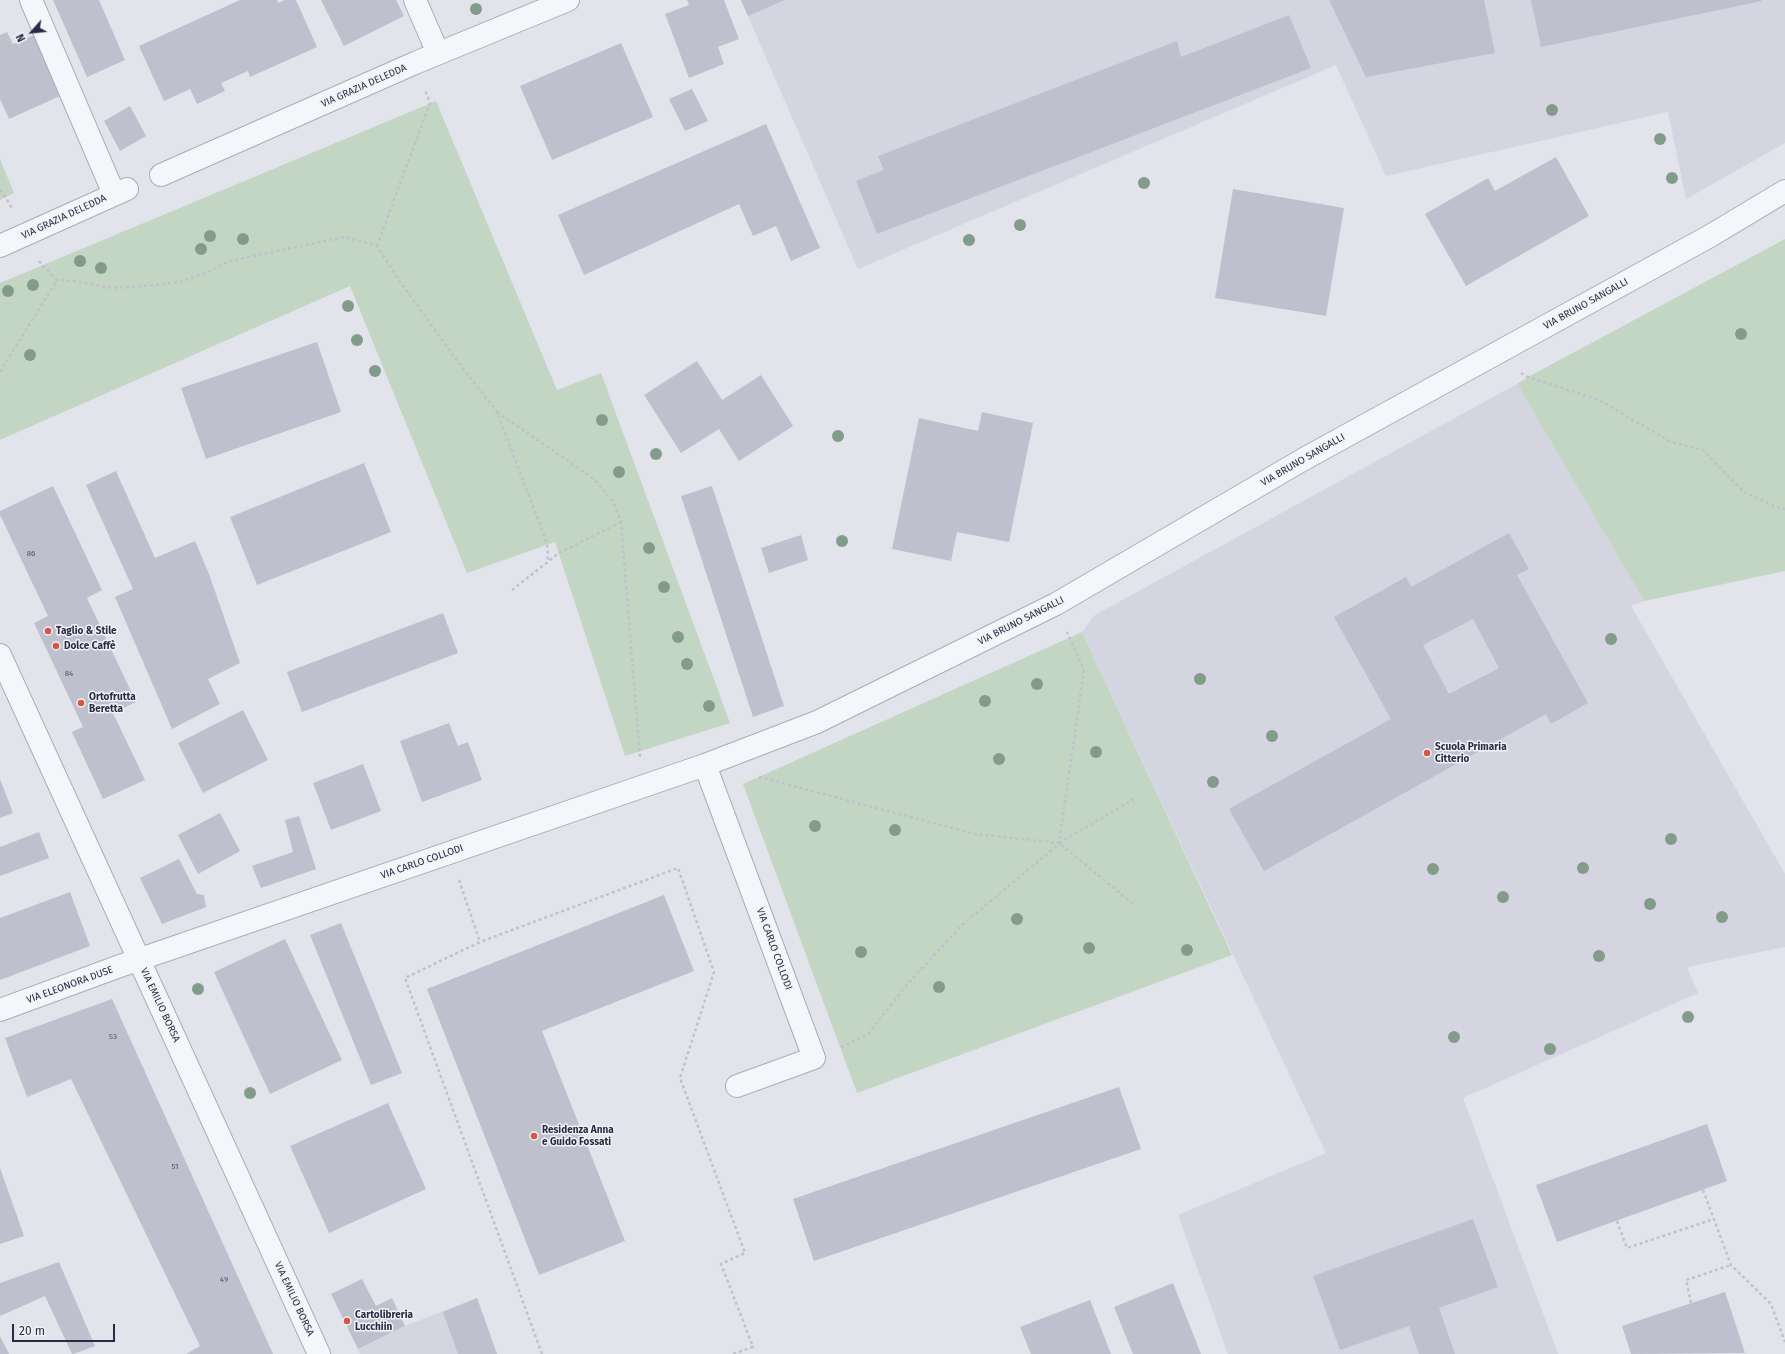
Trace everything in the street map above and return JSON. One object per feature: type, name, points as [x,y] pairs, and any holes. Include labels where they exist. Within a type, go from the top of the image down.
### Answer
[{"type":"street","name":"VIA GRAZIA DELEDDA","points":[[0,246],[121,191],[31,0]]},
{"type":"street","points":[[415,0],[438,53]]},
{"type":"street","name":"VIA GRAZIA DELEDDA","points":[[161,175],[438,53],[568,0]]},
{"type":"street","name":"VIA BRUNO SANGALLI","points":[[817,722],[1056,604],[1304,459],[1710,236],[1785,191]]},
{"type":"street","name":"VIA EMILIO BORSA","points":[[0,655],[319,1354]]},
{"type":"street","name":"VIA CARLO COLLODI","points":[[140,960],[642,785],[704,765],[817,722]]},
{"type":"street","name":"VIA CARLO COLLODI","points":[[704,765],[814,1058]]},
{"type":"street","name":"VIA ELEONORA DUSE","points":[[0,1010],[140,960]]},
{"type":"street","points":[[737,1086],[814,1058]]},
{"type":"path","points":[[377,246],[430,103],[415,63]]},
{"type":"path","points":[[0,190],[6,198]]},
{"type":"path","points":[[42,265],[57,280],[73,281],[112,288],[180,282],[208,272],[229,261],[345,237],[377,246],[399,280],[497,412],[547,543],[548,561]]},
{"type":"path","points":[[0,372],[57,280]]},
{"type":"path","points":[[1492,355],[1528,377],[1599,400],[1671,442],[1702,450],[1744,492],[1776,507],[1785,509]]},
{"type":"path","points":[[497,412],[594,479],[614,504],[622,522],[642,785]]},
{"type":"path","points":[[512,590],[559,553],[622,522]]},
{"type":"path","points":[[1056,604],[1084,670],[1059,843]]},
{"type":"path","points":[[714,790],[752,774],[975,834],[1059,843],[1133,904]]},
{"type":"path","points":[[814,1058],[868,1034],[905,987],[961,926],[1059,843],[1134,799]]},
{"type":"path","points":[[542,1354],[405,978],[480,942],[678,868],[714,972],[680,1078],[745,1253],[721,1264],[753,1347],[732,1354]]},
{"type":"path","points":[[459,880],[480,942]]},
{"type":"path","points":[[1703,1190],[1731,1265],[1770,1304],[1785,1342]]},
{"type":"path","points":[[1617,1221],[1627,1248],[1714,1219]]},
{"type":"path","points":[[1691,1303],[1686,1280],[1731,1265]]},
{"type":"shaded area","points":[[741,0],[1785,0],[1785,143],[1686,199],[1668,112],[1386,176],[1336,65],[858,269]]},
{"type":"shaded area","name":"Scuola Primaria Citterio","points":[[1517,384],[1644,601],[1631,606],[1785,874],[1785,947],[1687,967],[1698,993],[1463,1098],[1558,1354],[1228,1354],[1178,1215],[1326,1153],[1082,632],[1095,615]]},
{"type":"shaded area","points":[[477,1298],[497,1354],[360,1354],[358,1349],[405,1326]]},
{"type":"green space","points":[[436,101],[557,390],[601,373],[730,723],[625,756],[555,542],[467,573],[350,286],[0,440],[0,283]]},
{"type":"green space","points":[[0,159],[14,193],[0,200]]},
{"type":"green space","points":[[1785,239],[1785,571],[1644,601],[1517,384]]},
{"type":"green space","points":[[1082,632],[1232,955],[857,1093],[743,784]]},
{"type":"building","points":[[53,0],[99,0],[125,60],[87,77]]},
{"type":"building","points":[[240,0],[277,0],[278,3],[285,0],[296,0],[317,47],[250,77],[248,71],[221,83],[225,91],[197,104],[190,89],[164,101],[139,46]]},
{"type":"building","points":[[321,0],[396,0],[404,16],[344,46]]},
{"type":"building","points":[[687,0],[724,0],[739,39],[718,47],[724,64],[689,78],[665,14],[689,5]]},
{"type":"building","points":[[741,0],[785,0],[748,16]]},
{"type":"building","points":[[1329,0],[1484,0],[1495,53],[1366,77]]},
{"type":"building","points":[[1531,0],[1761,0],[1762,1],[1541,47]]},
{"type":"building","points":[[1289,15],[1311,68],[877,234],[856,181],[884,170],[878,156],[1177,41],[1181,57]]},
{"type":"building","points":[[7,32],[13,44],[34,35],[60,96],[9,119],[0,99],[0,35]]},
{"type":"building","points":[[621,43],[653,117],[552,160],[520,86]]},
{"type":"building","points":[[692,89],[708,121],[685,131],[669,99]]},
{"type":"building","points":[[130,106],[146,136],[120,151],[104,121]]},
{"type":"building","points":[[766,124],[820,248],[791,261],[776,226],[753,236],[739,204],[584,275],[558,215]]},
{"type":"building","points":[[1556,157],[1589,216],[1466,286],[1425,214],[1488,178],[1495,191]]},
{"type":"building","points":[[1233,189],[1344,208],[1326,316],[1215,298]]},
{"type":"building","points":[[317,342],[341,412],[206,459],[181,388]]},
{"type":"building","points":[[697,361],[722,400],[761,375],[793,426],[739,461],[719,429],[681,453],[644,395]]},
{"type":"building","points":[[982,412],[1033,423],[1009,542],[957,532],[951,561],[892,549],[919,418],[978,431]]},
{"type":"building","points":[[364,463],[391,532],[257,585],[230,517]]},
{"type":"building","points":[[116,471],[155,558],[195,541],[209,574],[240,663],[208,679],[220,704],[172,729],[115,597],[133,589],[86,485]]},
{"type":"building","points":[[53,486],[102,590],[87,598],[136,702],[113,713],[145,780],[103,799],[72,732],[83,727],[34,623],[48,616],[0,515],[0,511]]},
{"type":"building","points":[[712,486],[784,706],[753,717],[681,496]]},
{"type":"building","points":[[1509,533],[1529,569],[1517,575],[1588,703],[1551,724],[1546,714],[1264,871],[1229,809],[1391,719],[1334,617],[1406,577],[1411,587]],"holes":[[[1473,619],[1499,668],[1449,694],[1423,645]]]},
{"type":"building","points":[[801,535],[808,560],[769,573],[761,548]]},
{"type":"building","points":[[443,613],[458,653],[302,712],[287,672]]},
{"type":"building","points":[[243,710],[268,760],[203,793],[178,743]]},
{"type":"building","points":[[449,723],[458,746],[468,742],[482,780],[422,802],[400,741]]},
{"type":"building","points":[[363,764],[381,811],[331,830],[313,783]]},
{"type":"building","points":[[0,779],[13,813],[0,818]]},
{"type":"building","points":[[220,813],[240,851],[198,874],[178,835]]},
{"type":"building","points":[[299,816],[316,869],[261,888],[252,866],[293,852],[285,820]]},
{"type":"building","points":[[39,832],[49,858],[0,876],[0,847]]},
{"type":"building","points":[[179,859],[197,894],[204,895],[206,907],[162,924],[140,878]]},
{"type":"building","points":[[70,892],[90,946],[0,980],[0,918]]},
{"type":"building","name":"Residenza Anna e Guido Fossati","points":[[664,895],[694,971],[542,1031],[625,1241],[539,1275],[427,989]]},
{"type":"building","points":[[341,923],[402,1073],[371,1085],[310,935]]},
{"type":"building","points":[[285,939],[342,1060],[270,1094],[214,972]]},
{"type":"building","points":[[112,999],[273,1354],[186,1354],[200,1346],[71,1079],[27,1097],[5,1038]]},
{"type":"building","points":[[1119,1087],[1141,1149],[814,1261],[793,1199]]},
{"type":"building","points":[[388,1103],[426,1189],[329,1233],[290,1146]]},
{"type":"building","points":[[1707,1124],[1727,1181],[1557,1242],[1536,1185]]},
{"type":"building","points":[[0,1168],[24,1236],[0,1244]]},
{"type":"building","points":[[1473,1219],[1498,1287],[1439,1308],[1455,1354],[1419,1354],[1409,1326],[1340,1350],[1313,1276]]},
{"type":"building","points":[[59,1262],[95,1346],[73,1354],[45,1296],[0,1316],[0,1283]]},
{"type":"building","points":[[362,1279],[376,1306],[392,1298],[405,1326],[358,1349],[331,1294]]},
{"type":"building","points":[[1173,1283],[1201,1354],[1133,1354],[1114,1307]]},
{"type":"building","points":[[1725,1292],[1745,1353],[1631,1354],[1622,1326]]},
{"type":"building","points":[[477,1298],[497,1354],[458,1354],[443,1312]]},
{"type":"building","points":[[1090,1300],[1111,1354],[1031,1354],[1020,1327]]},
{"type":"building","points":[[0,1336],[9,1354],[0,1354]]},
{"type":"place","name":"Taglio & Stile","points":[[48,631]]},
{"type":"place","name":"Dolce Caffè","points":[[56,646]]},
{"type":"place","name":"Ortofrutta Beretta","points":[[81,703]]},
{"type":"place","name":"Scuola Primaria Citterio","points":[[1427,753]]},
{"type":"place","name":"Residenza Anna e Guido Fossati","points":[[534,1136]]},
{"type":"place","name":"Cartolibreria Lucchiin","points":[[347,1321]]}]
